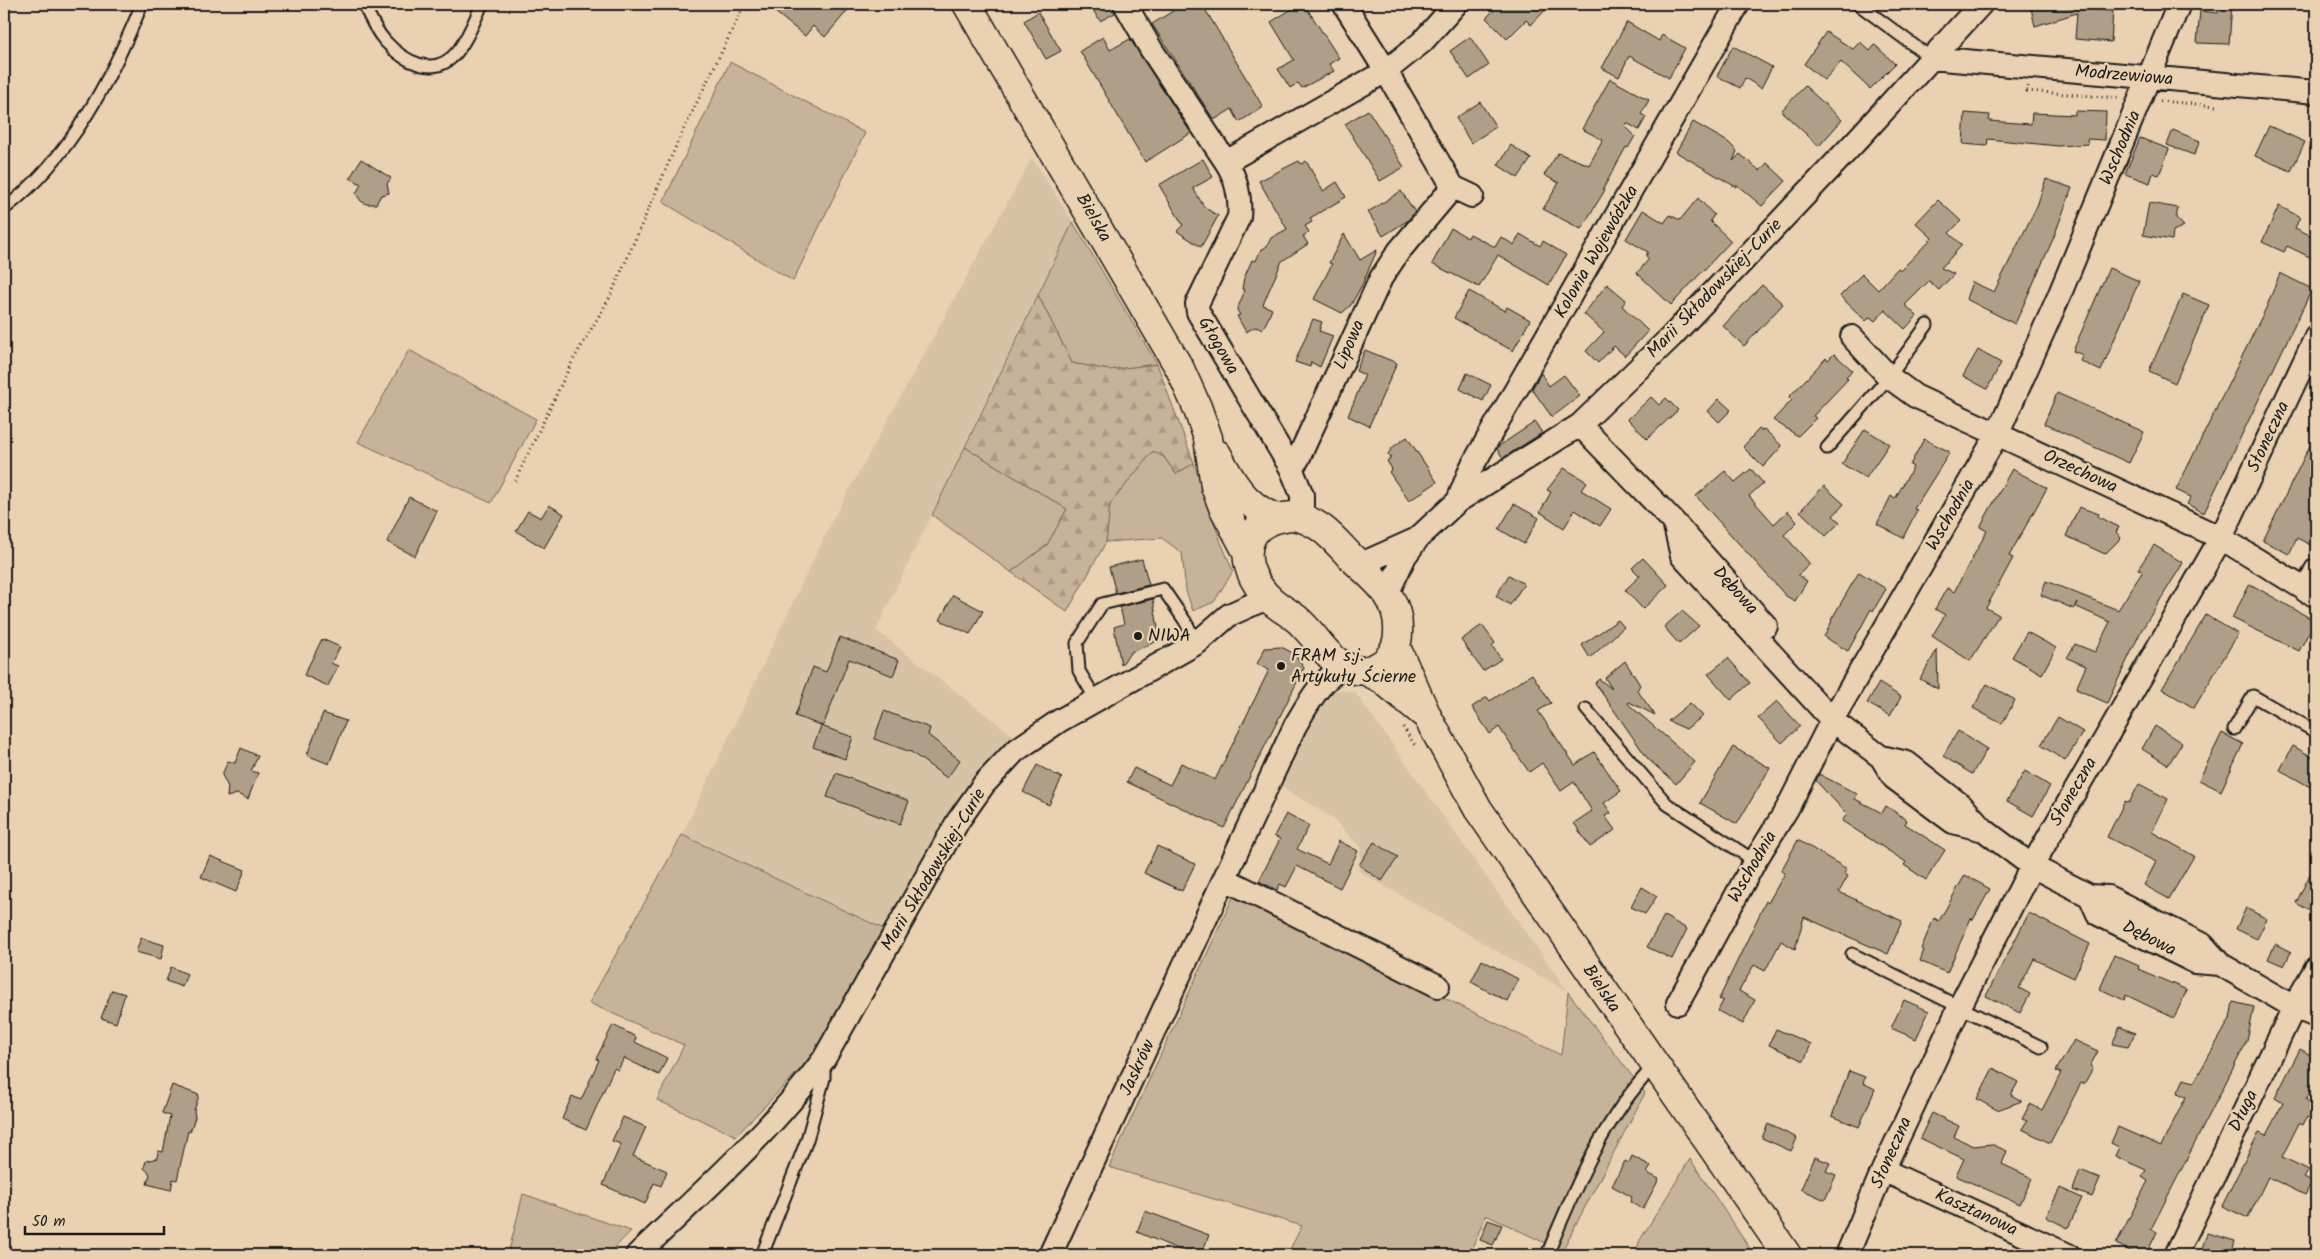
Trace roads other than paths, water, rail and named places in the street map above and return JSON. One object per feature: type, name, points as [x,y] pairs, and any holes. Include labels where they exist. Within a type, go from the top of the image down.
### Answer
[{"type":"main road","name":"Bielska","points":[[966,4],[1180,369],[1208,438],[1240,493],[1252,506],[1323,528],[1388,592]]},
{"type":"main road","name":"Bielska","points":[[1208,438],[1215,486],[1223,508],[1249,563],[1269,598],[1302,623],[1345,662],[1382,679],[1427,716]]},
{"type":"main road","points":[[1249,563],[1253,534],[1289,518]]},
{"type":"main road","points":[[1345,662],[1382,664],[1396,647],[1398,617],[1388,592]]},
{"type":"main road","name":"Bielska","points":[[1396,647],[1427,716],[1478,809],[1654,1066],[1787,1255]]},
{"type":"street","name":"Głogowa","points":[[1125,4],[1151,49],[1231,169],[1240,202],[1239,217],[1197,304],[1198,312],[1291,468]]},
{"type":"street","name":"Lipowa","points":[[1291,468],[1298,458],[1381,278],[1399,251],[1462,192],[1344,4]]},
{"type":"street","points":[[1226,162],[1386,71],[1422,42],[1456,4]]},
{"type":"street","name":"Kolonia Wojewódzka","points":[[1458,501],[1472,468],[1738,4]]},
{"type":"street","name":"Marii Skłodowskiej-Curie","points":[[1388,592],[1405,556],[1418,538],[1458,501],[1580,425],[1672,336],[1753,252],[1981,4]]},
{"type":"street","name":"Wschodnia","points":[[1678,1003],[1755,861],[1787,809],[1832,720],[1998,433],[2060,296],[2179,4]]},
{"type":"street","name":"Modrzewiowa","points":[[1931,58],[2150,79],[2316,92]]},
{"type":"street","name":"Orzechowa","points":[[1852,337],[1889,377],[1915,396],[2221,538],[2311,594]]},
{"type":"street","name":"Słoneczna","points":[[1847,1255],[1883,1170],[1960,1006],[2032,866],[2221,538],[2316,337]]},
{"type":"street","name":"Dębowa","points":[[1580,425],[1674,522],[1777,638],[1782,666],[1832,720],[1881,757],[1907,763],[1962,806],[1984,830],[2032,866],[2090,896],[2108,897],[2202,945],[2220,964],[2294,1007],[2316,1016]]},
{"type":"street","points":[[1289,518],[1302,495],[1291,468]]},
{"type":"street","name":"Marii Skłodowskiej-Curie","points":[[1359,565],[1418,538]]},
{"type":"street","name":"Marii Skłodowskiej-Curie","points":[[1229,615],[1249,563]]},
{"type":"street","points":[[2311,594],[2316,570]]},
{"type":"street","name":"Marii Skłodowskiej-Curie","points":[[638,1255],[774,1123],[824,1059],[958,821],[984,784],[1015,751],[1059,721],[1197,643],[1229,615],[1269,598]]},
{"type":"street","name":"Jaskrów","points":[[1050,1255],[1295,726],[1318,686],[1345,662]]},
{"type":"street","points":[[1225,880],[1438,986]]},
{"type":"street","name":"Długa","points":[[2176,1255],[2294,1007],[2316,968]]},
{"type":"street","name":"Kasztanowa","points":[[1883,1170],[2068,1255]]},
{"type":"lane","points":[[4,209],[24,194],[53,162],[81,123],[103,86],[142,4]]},
{"type":"lane","points":[[364,4],[385,41],[407,59],[428,68],[444,63],[456,53],[482,4]]},
{"type":"lane","points":[[1858,4],[1931,58]]},
{"type":"lane","points":[[1828,448],[1889,377],[1927,325]]},
{"type":"lane","points":[[1097,701],[1079,671],[1077,643],[1102,604],[1163,589],[1185,621],[1197,643]]},
{"type":"lane","points":[[2234,729],[2253,696],[2316,732]]},
{"type":"lane","points":[[1586,710],[1667,804],[1755,861]]},
{"type":"lane","points":[[1852,954],[2042,1047]]},
{"type":"lane","name":"Marii Skłodowskiej-Curie","points":[[762,1255],[807,1140],[824,1078],[824,1059]]},
{"type":"lane","points":[[1547,1255],[1593,1150],[1632,1088],[1654,1066]]},
{"type":"place","name":"NIWA","points":[[1138,636]]},
{"type":"place","name":"FRAM s.j. Artykuły Ścierne","points":[[1281,666]]}]
